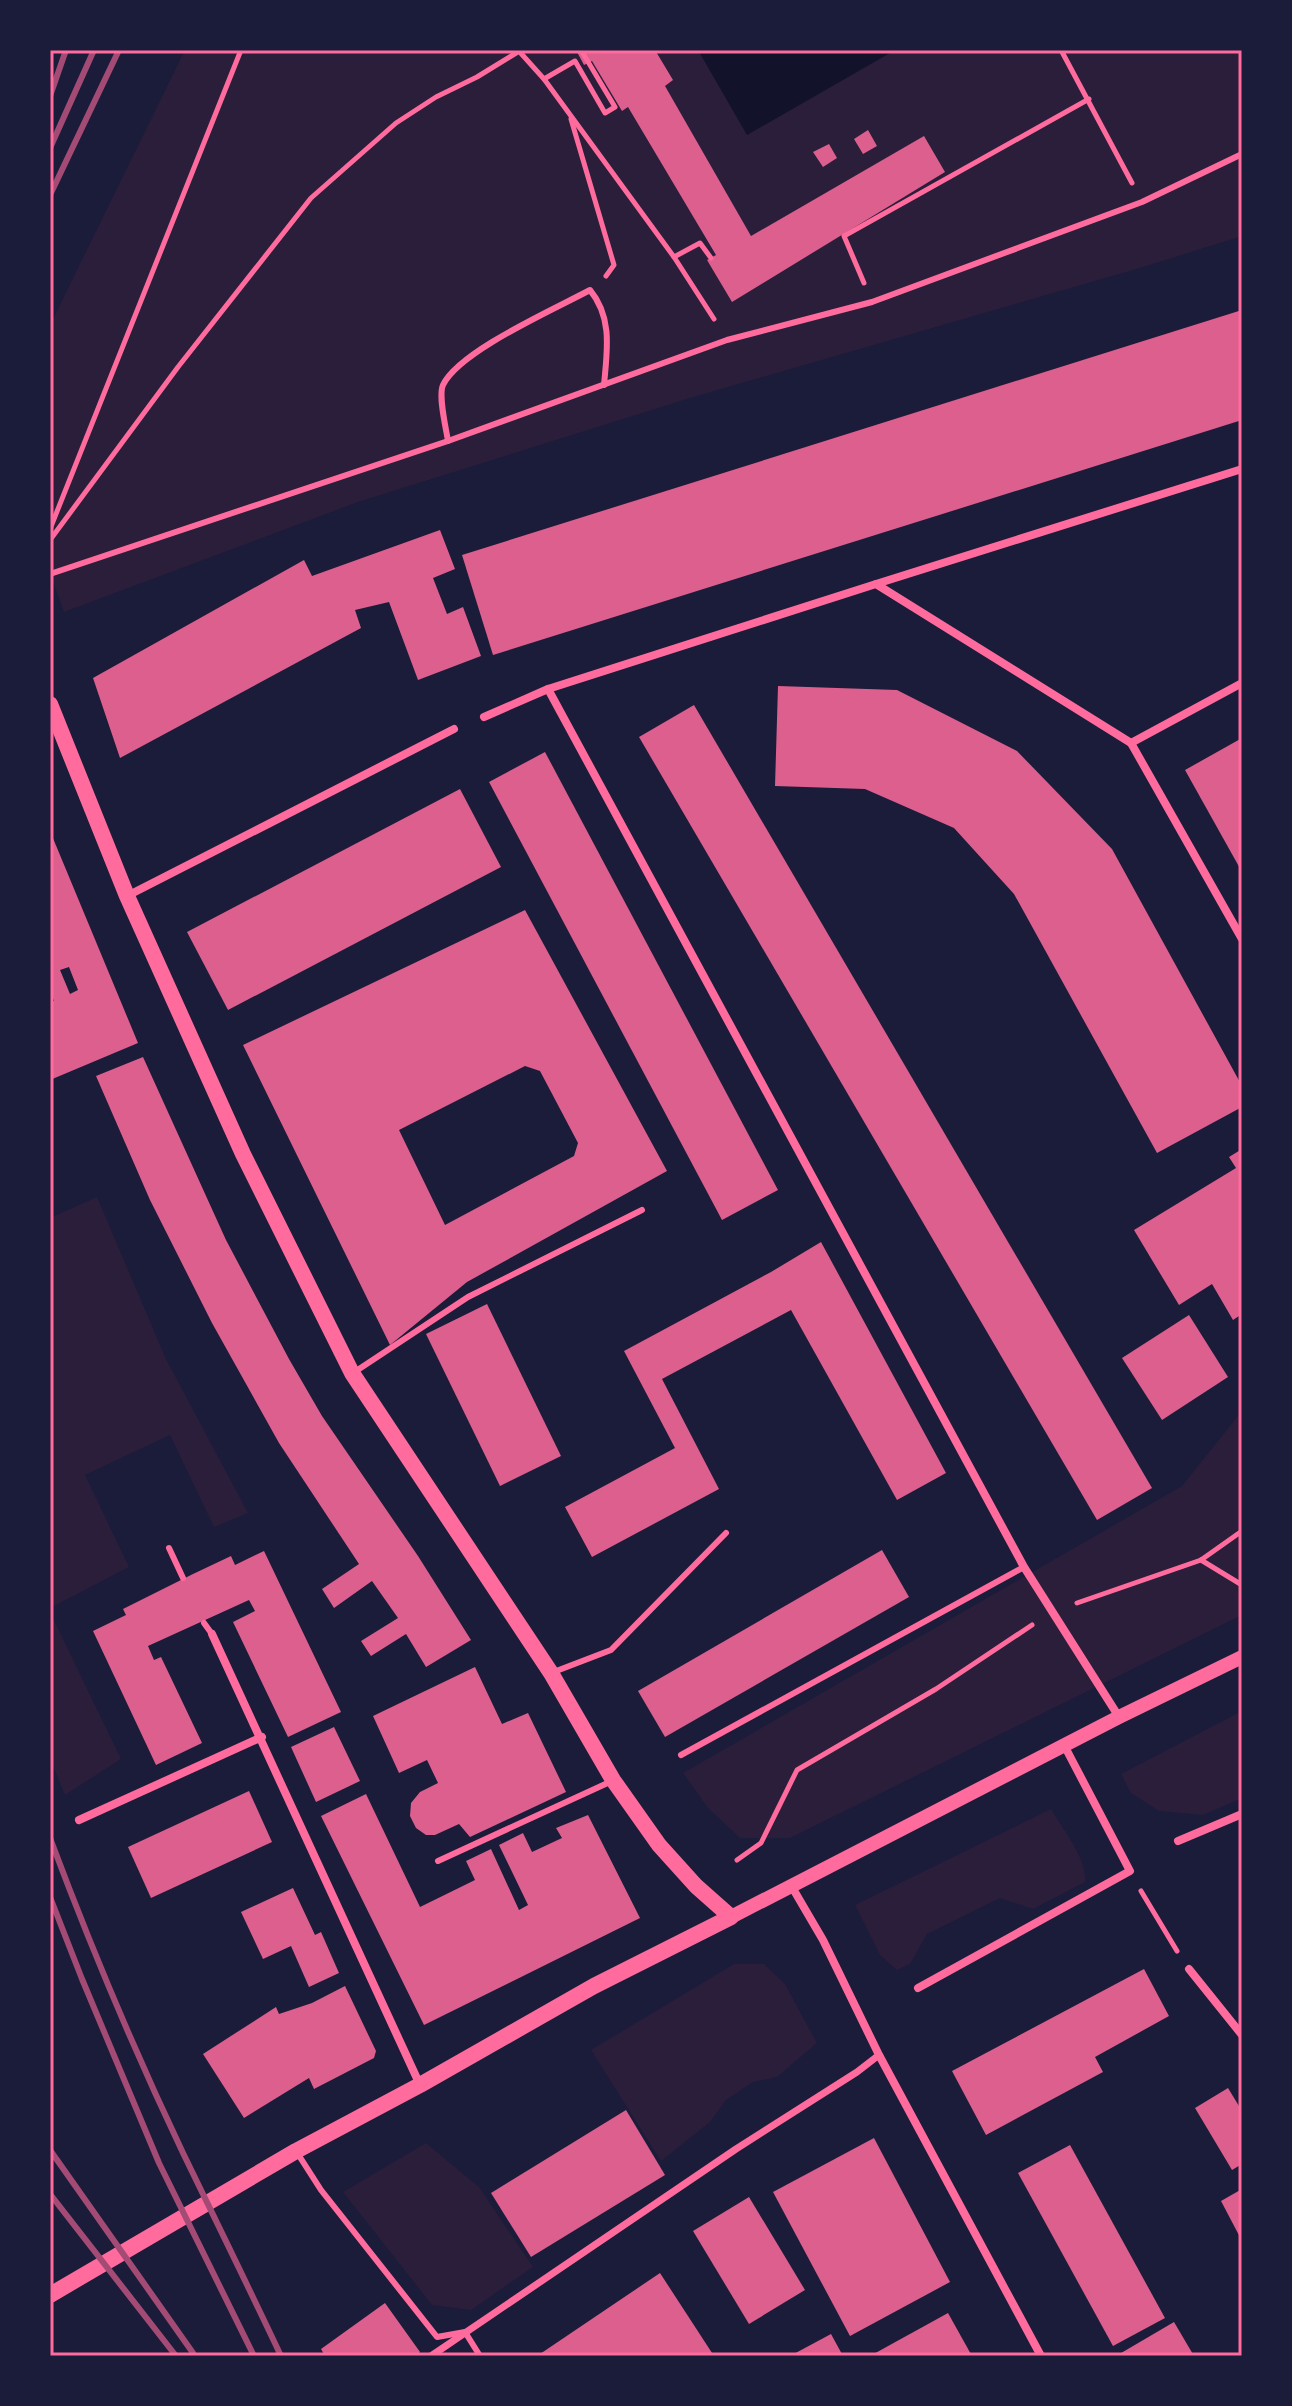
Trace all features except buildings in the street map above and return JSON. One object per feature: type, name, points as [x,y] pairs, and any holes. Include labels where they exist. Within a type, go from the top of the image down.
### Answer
[{"type":"main road","points":[[50,704],[127,896],[243,1154],[352,1373],[551,1673],[613,1780],[659,1845],[696,1886],[731,1917],[594,1986],[296,2151],[50,2295]]},
{"type":"street","points":[[484,717],[548,689],[1242,469]]},
{"type":"street","points":[[876,584],[1131,743],[1242,939]]},
{"type":"street","points":[[1131,743],[1242,683]]},
{"type":"street","points":[[548,689],[1024,1567],[1119,1717]]},
{"type":"street","points":[[127,896],[454,729]]},
{"type":"street","points":[[212,1634],[420,2085]]},
{"type":"street","points":[[731,1917],[1242,1657]]},
{"type":"street","points":[[79,1820],[262,1737]]},
{"type":"street","points":[[918,1988],[1130,1871],[1064,1745]]},
{"type":"street","points":[[1178,1841],[1242,1814]]},
{"type":"street","points":[[792,1887],[823,1940],[879,2055],[1041,2356]]},
{"type":"street","points":[[1189,1969],[1242,2035]]},
{"type":"street","points":[[431,2356],[879,2055]]},
{"type":"lane","points":[[50,574],[448,441],[727,340],[872,302],[1142,202],[1242,154]]},
{"type":"lane","points":[[448,441],[442,386],[470,354],[590,290],[600,302],[608,339],[604,385]]},
{"type":"lane","points":[[352,1373],[468,1297],[642,1210]]},
{"type":"lane","points":[[551,1673],[611,1650],[726,1533]]},
{"type":"lane","points":[[169,1548],[183,1578]]},
{"type":"lane","points":[[681,1755],[1024,1567]]},
{"type":"lane","points":[[204,1623],[212,1634]]},
{"type":"lane","points":[[438,1861],[613,1780]]},
{"type":"lane","points":[[296,2151],[321,2190],[437,2337],[465,2332],[480,2356]]},
{"type":"path","points":[[50,529],[241,50]]},
{"type":"path","points":[[544,79],[575,61],[605,113],[615,107],[581,50]]},
{"type":"path","points":[[1061,50],[1142,202]]},
{"type":"path","points":[[50,540],[178,367],[311,198],[396,123],[519,51],[544,79],[674,257],[727,340]]},
{"type":"path","points":[[872,302],[844,236],[1089,99]]},
{"type":"path","points":[[569,114],[614,265],[590,290]]},
{"type":"path","points":[[674,257],[700,243],[711,258]]},
{"type":"path","points":[[737,1860],[761,1843],[797,1770],[936,1689],[1053,1611],[1201,1560],[1242,1531]]},
{"type":"path","points":[[1201,1560],[1242,1585]]},
{"type":"path","points":[[1141,1891],[1189,1969]]},
{"type":"shaded area","points":[[185,50],[1242,50],[1242,236],[690,398],[358,502],[64,612],[50,573],[50,325]]},
{"type":"shaded area","points":[[698,50],[888,50],[890,53],[747,135]]},
{"type":"shaded area","points":[[97,1197],[166,1359],[248,1513],[214,1527],[170,1435],[85,1475],[129,1567],[50,1608],[50,1218]]},
{"type":"shaded area","points":[[1242,1411],[1242,1615],[790,1838],[740,1838],[708,1808],[683,1773],[1182,1486]]},
{"type":"shaded area","points":[[50,1612],[121,1759],[65,1795],[50,1759]]},
{"type":"shaded area","points":[[1242,1711],[1242,1798],[1203,1815],[1159,1811],[1131,1793],[1121,1774]]},
{"type":"shaded area","points":[[1051,1809],[1078,1854],[1085,1882],[1033,1909],[1000,1898],[927,1934],[910,1964],[897,1970],[880,1955],[855,1905]]},
{"type":"shaded area","points":[[734,1964],[764,1964],[785,1984],[817,2043],[777,2077],[753,2082],[726,2100],[710,2122],[661,2161],[591,2050]]},
{"type":"shaded area","points":[[426,2143],[479,2187],[533,2267],[471,2310],[432,2305],[343,2192]]},
{"type":"railway","points":[[50,96],[66,50]]},
{"type":"railway","points":[[50,148],[94,50]]},
{"type":"railway","points":[[50,195],[119,50]]},
{"type":"railway","points":[[50,1838],[147,2075],[281,2356]]},
{"type":"railway","points":[[50,1897],[159,2163],[254,2356]]},
{"type":"railway","points":[[50,2150],[193,2353]]},
{"type":"railway","points":[[50,2194],[176,2356]]}]
